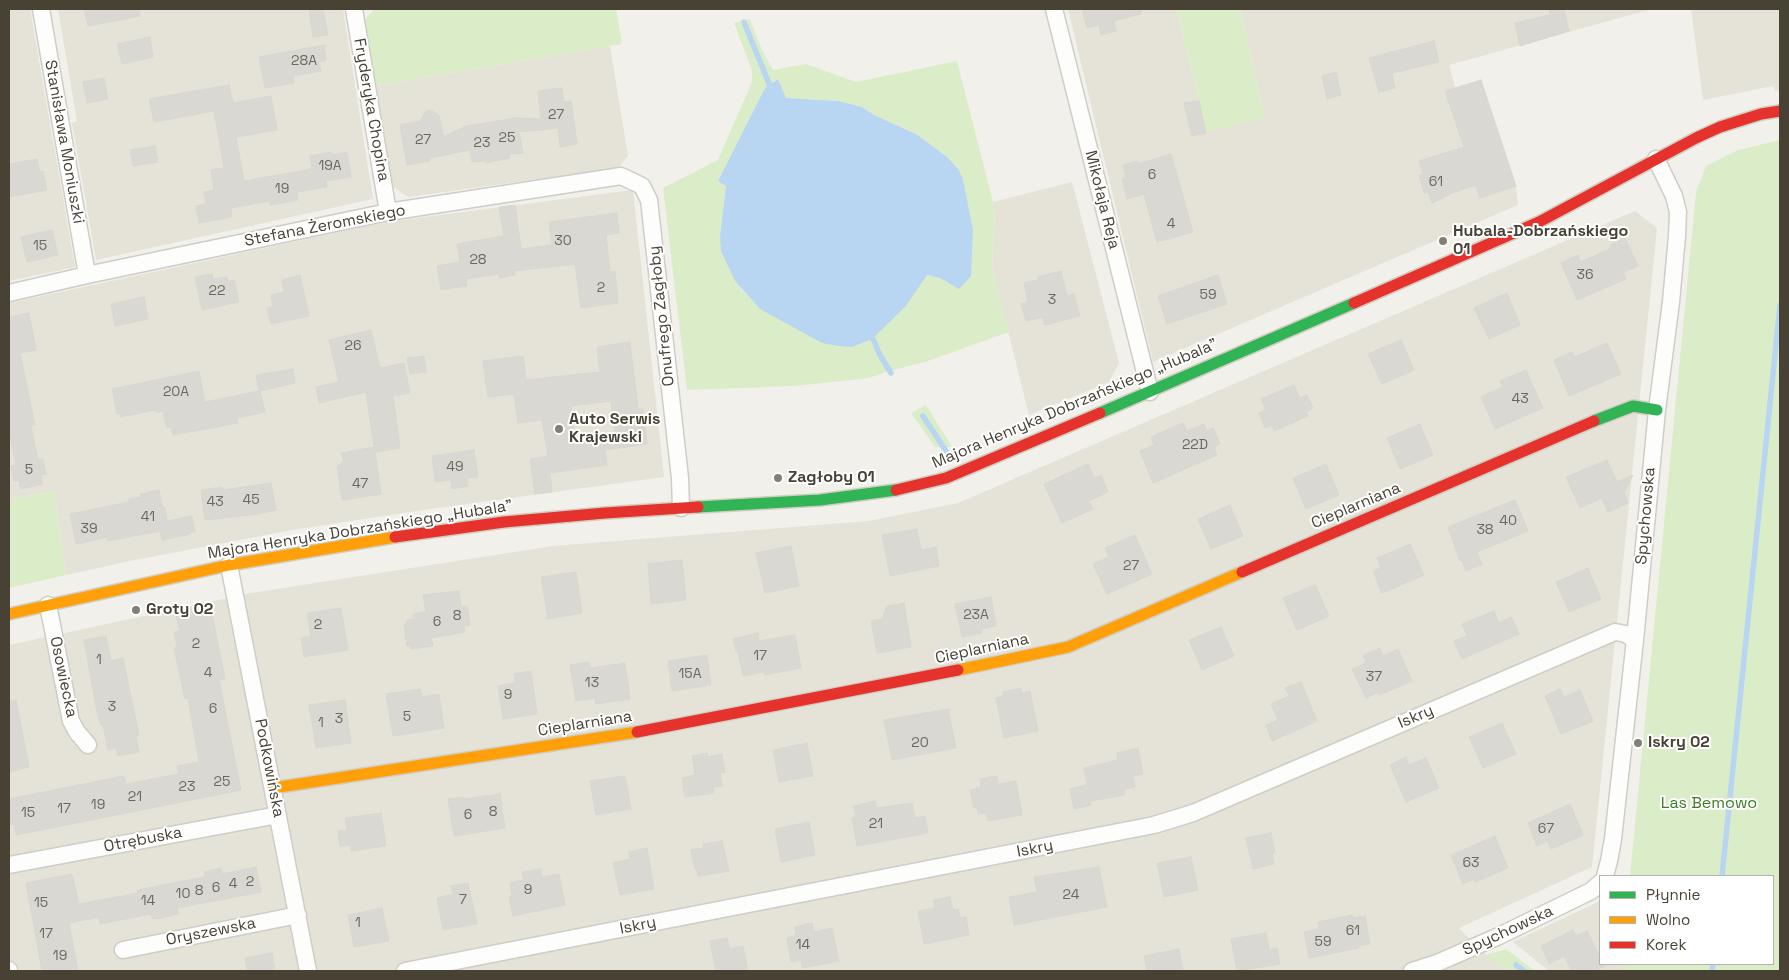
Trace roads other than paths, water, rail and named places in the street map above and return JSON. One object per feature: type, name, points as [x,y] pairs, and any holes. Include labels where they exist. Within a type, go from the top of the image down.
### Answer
[{"type":"street","name":"Stanisława Moniuszki","points":[[41,9],[87,275]]},
{"type":"street","name":"Fryderyka Chopina","points":[[354,9],[388,212]]},
{"type":"street","name":"Mikołaja Reja","points":[[1054,9],[1150,392]]},
{"type":"street","name":"Majora Henryka Dobrzańskiego „Hubala”","points":[[9,614],[229,565],[421,533],[504,522],[604,513],[820,500],[906,488],[946,478],[983,464],[1460,258],[1539,222],[1720,127],[1761,114],[1780,111]]},
{"type":"street","name":"Spychowska","points":[[1605,875],[1613,839],[1635,640],[1657,410],[1671,302],[1678,212],[1674,196],[1656,159]]},
{"type":"street","name":"Stefana Żeromskiego","points":[[9,294],[87,275],[388,212],[621,176],[642,186]]},
{"type":"street","name":"Onufrego Zagłoby","points":[[642,186],[649,200],[680,478],[681,508]]},
{"type":"street","name":"Cieplarniana","points":[[273,788],[664,728],[1001,662],[1068,647],[1617,411],[1633,406],[1657,410]]},
{"type":"street","name":"Podkowińska","points":[[229,565],[308,971]]},
{"type":"street","name":"Osowiecka","points":[[48,604],[71,721],[88,745]]},
{"type":"street","name":"Iskry","points":[[404,971],[1154,826],[1193,813],[1615,632],[1626,634],[1635,640]]},
{"type":"street","name":"Otrębuska","points":[[9,865],[278,815]]},
{"type":"street","name":"Spychowska","points":[[1412,971],[1437,963],[1500,936],[1591,891],[1599,884]]},
{"type":"street","name":"Oryszewska","points":[[123,950],[298,915]]},
{"type":"water","points":[[778,79],[786,98],[839,101],[862,107],[874,115],[916,134],[947,157],[959,170],[963,180],[973,230],[971,276],[959,289],[940,278],[927,275],[905,307],[872,339],[852,347],[822,343],[760,309],[735,281],[721,251],[720,236],[726,186],[718,181],[765,88]]},
{"type":"waterway","points":[[744,22],[772,91]]},
{"type":"waterway","points":[[1722,875],[1780,305]]},
{"type":"waterway","points":[[870,332],[880,355],[891,373]]},
{"type":"waterway","points":[[923,416],[946,451]]},
{"type":"waterway","points":[[1516,965],[1524,971]]},
{"type":"waterway","points":[[1712,971],[1713,965]]},
{"type":"place","name":"Hubala-Dobrzańskiego 01","points":[[1443,241]]},
{"type":"place","name":"Auto Serwis Krajewski","points":[[559,429]]},
{"type":"place","name":"Zagłoby 01","points":[[778,478]]},
{"type":"place","name":"Groty 02","points":[[136,610]]},
{"type":"place","name":"Iskry 02","points":[[1638,743]]},
{"type":"park label","name":"Las Bemowo","points":[[1709,804]]}]
